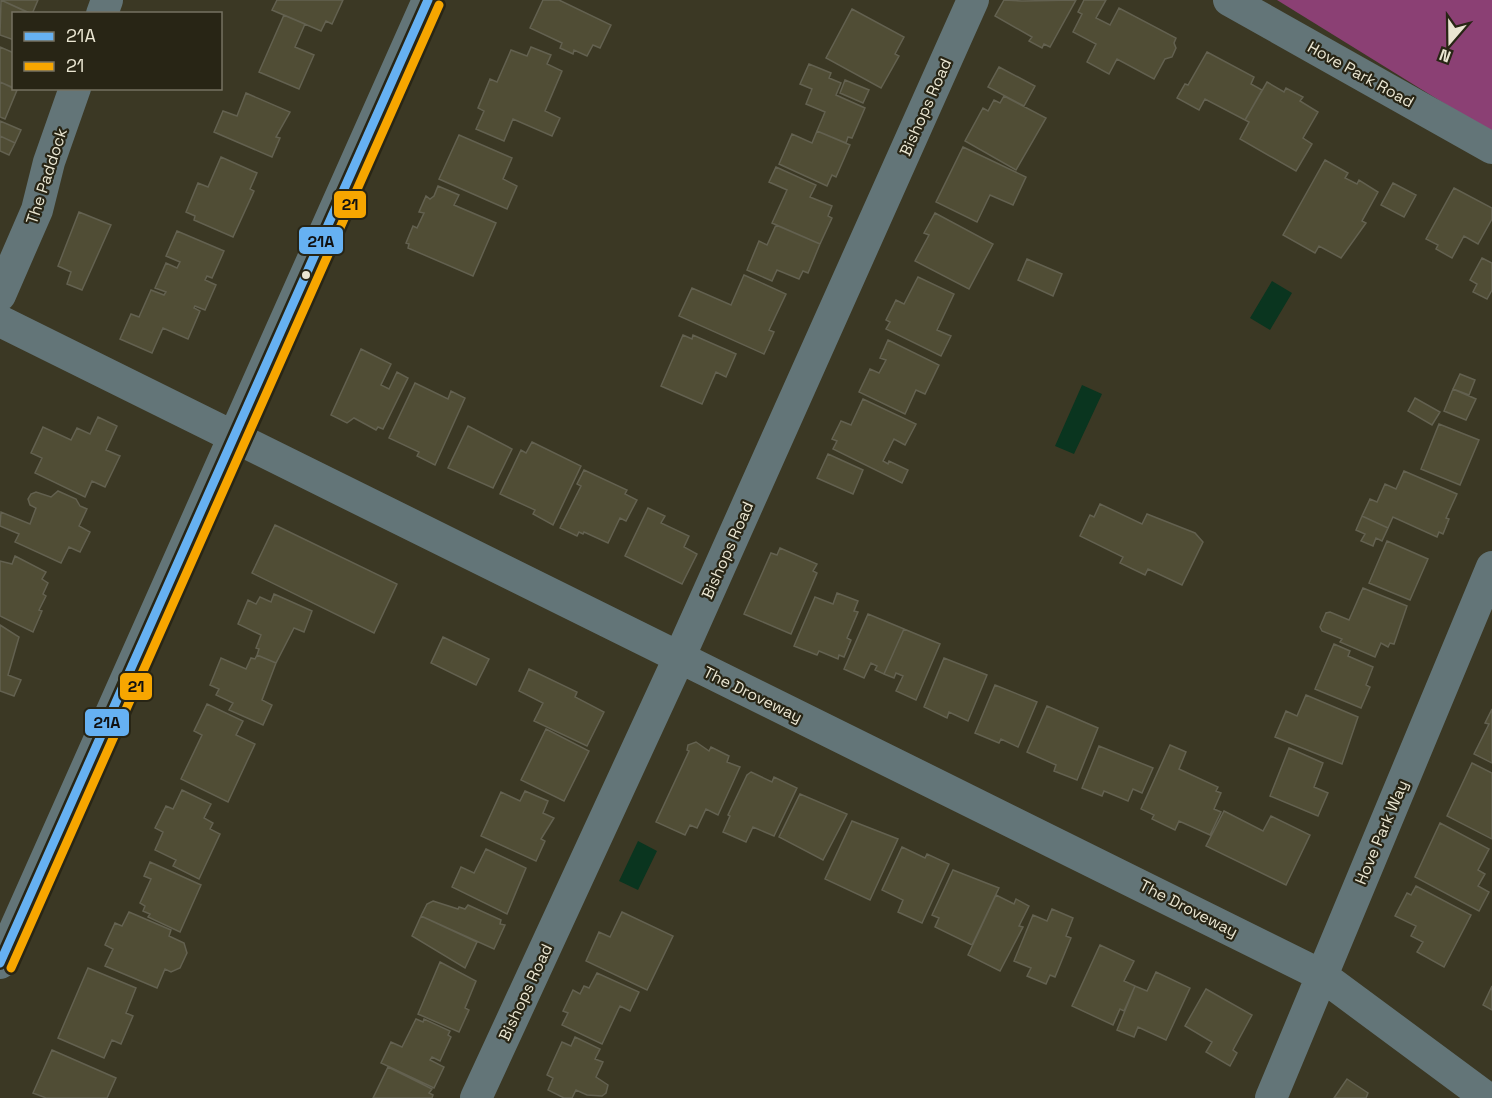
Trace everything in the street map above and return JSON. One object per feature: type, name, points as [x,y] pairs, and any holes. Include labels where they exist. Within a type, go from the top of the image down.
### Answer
[{"type":"street","points":[[0,963],[428,0]]},
{"type":"street","name":"Bishops Road","points":[[476,1098],[679,658],[973,0]]},
{"type":"street","name":"Hove Park Road","points":[[1229,0],[1492,148]]},
{"type":"street","name":"The Paddock","points":[[0,296],[37,210],[49,162],[74,90]]},
{"type":"street","name":"The Droveway","points":[[0,321],[232,438],[1020,824],[1321,975],[1487,1098]]},
{"type":"street","name":"Hove Park Way","points":[[1271,1098],[1492,567]]},
{"type":"shaded area","points":[[1277,0],[1492,0],[1492,133]]},
{"type":"shaded area","points":[[1272,281],[1292,293],[1270,330],[1250,318]]},
{"type":"shaded area","points":[[1082,385],[1102,394],[1074,454],[1055,446]]},
{"type":"shaded area","points":[[638,841],[657,851],[638,890],[619,881]]},
{"type":"building","points":[[1,0],[27,12],[12,12],[12,39],[0,35]]},
{"type":"building","points":[[1,0],[38,0],[33,12],[28,12]]},
{"type":"building","points":[[277,0],[343,0],[332,24],[326,21],[321,31],[272,10]]},
{"type":"building","points":[[543,0],[559,0],[611,25],[600,48],[593,45],[587,56],[574,50],[573,54],[560,48],[562,43],[530,28]]},
{"type":"building","points":[[1004,0],[1076,0],[1050,47],[1044,44],[1042,48],[1029,41],[1032,37],[995,16]]},
{"type":"building","points":[[1084,0],[1106,0],[1096,18],[1110,25],[1119,8],[1176,38],[1174,43],[1176,48],[1172,57],[1165,59],[1154,79],[1117,59],[1109,74],[1087,62],[1096,44],[1073,32],[1082,14],[1078,12]]},
{"type":"building","points":[[852,9],[904,37],[895,54],[899,56],[881,88],[826,58]]},
{"type":"building","points":[[284,15],[305,24],[295,47],[314,55],[299,89],[259,72]]},
{"type":"building","points":[[0,47],[12,52],[12,87],[0,82]]},
{"type":"building","points":[[531,47],[551,55],[547,64],[562,71],[545,111],[560,118],[552,136],[513,119],[504,141],[476,129],[484,111],[478,108],[490,79],[497,82],[511,50],[527,56]]},
{"type":"building","points":[[1207,52],[1254,77],[1251,84],[1262,90],[1245,120],[1205,99],[1199,110],[1177,98],[1185,84],[1188,85]]},
{"type":"building","points":[[809,64],[831,73],[829,78],[841,83],[836,95],[865,108],[852,138],[848,137],[846,143],[817,131],[825,112],[806,104],[812,89],[800,84]]},
{"type":"building","points":[[999,67],[1035,86],[1024,106],[988,87]]},
{"type":"building","points":[[845,80],[869,90],[863,103],[840,93]]},
{"type":"building","points":[[0,82],[12,88],[12,90],[17,90],[5,119],[0,117]]},
{"type":"building","points":[[1267,82],[1284,92],[1286,88],[1303,97],[1300,101],[1318,112],[1303,138],[1312,144],[1296,171],[1240,139],[1249,122],[1245,120]]},
{"type":"building","points":[[246,93],[290,112],[276,137],[280,138],[272,157],[214,132],[223,111],[237,116]]},
{"type":"building","points":[[1004,96],[1046,118],[1016,170],[965,141],[983,108],[988,111],[994,100],[1000,103]]},
{"type":"building","points":[[0,121],[21,130],[15,143],[0,136]]},
{"type":"building","points":[[817,131],[850,145],[836,177],[832,175],[827,186],[779,164],[792,134],[812,143]]},
{"type":"building","points":[[459,135],[512,158],[503,179],[517,186],[507,209],[439,179]]},
{"type":"building","points":[[0,136],[15,143],[9,155],[0,151]]},
{"type":"building","points":[[963,147],[1026,177],[1013,205],[990,195],[977,222],[936,202]]},
{"type":"building","points":[[221,157],[257,173],[250,189],[254,191],[233,237],[194,220],[195,216],[186,212],[198,183],[208,187]]},
{"type":"building","points":[[1325,160],[1348,173],[1345,178],[1357,184],[1359,180],[1378,192],[1362,221],[1366,223],[1341,258],[1319,246],[1315,253],[1283,235]]},
{"type":"building","points":[[776,167],[816,185],[810,197],[832,206],[828,216],[832,218],[820,244],[772,223],[787,190],[769,182]]},
{"type":"building","points":[[1393,183],[1416,195],[1404,217],[1381,205]]},
{"type":"building","points":[[438,186],[459,195],[454,205],[496,223],[473,276],[408,248],[409,244],[406,243],[413,226],[417,228],[424,213],[419,212],[426,196],[430,199],[434,196]]},
{"type":"building","points":[[1454,188],[1492,208],[1492,219],[1478,244],[1464,236],[1452,258],[1436,249],[1438,245],[1426,239]]},
{"type":"building","points":[[79,212],[111,225],[82,290],[67,284],[71,272],[58,266]]},
{"type":"building","points":[[935,213],[993,244],[969,289],[915,261],[929,235],[924,233]]},
{"type":"building","points":[[776,225],[820,244],[808,273],[803,271],[799,279],[777,270],[772,281],[747,270],[759,241],[767,245]]},
{"type":"building","points":[[177,231],[224,251],[212,278],[207,276],[205,280],[216,285],[205,310],[195,306],[194,308],[200,311],[188,339],[163,328],[152,353],[120,339],[131,314],[139,317],[151,290],[164,295],[166,292],[155,288],[166,263],[177,268],[180,262],[166,256]]},
{"type":"building","points":[[1482,258],[1492,263],[1492,290],[1487,299],[1473,292],[1477,284],[1470,280]]},
{"type":"building","points":[[1027,259],[1062,274],[1053,296],[1018,280]]},
{"type":"building","points":[[744,275],[786,294],[769,330],[774,332],[764,354],[679,316],[692,288],[731,305]]},
{"type":"building","points":[[918,277],[954,294],[937,330],[951,336],[941,356],[886,329],[890,322],[886,320],[896,300],[904,304]]},
{"type":"building","points":[[683,335],[692,339],[693,335],[736,354],[726,377],[716,372],[702,404],[661,386]]},
{"type":"building","points":[[888,340],[939,365],[925,394],[916,390],[905,414],[859,392],[870,369],[879,373],[886,360],[880,358]]},
{"type":"building","points":[[361,349],[391,364],[381,385],[389,389],[397,372],[408,378],[383,429],[378,427],[376,430],[354,418],[347,423],[331,415]]},
{"type":"building","points":[[1460,374],[1475,380],[1469,395],[1453,389]]},
{"type":"building","points":[[415,383],[448,399],[451,391],[465,398],[435,465],[417,456],[419,452],[389,438]]},
{"type":"building","points":[[1453,389],[1476,399],[1466,420],[1444,411]]},
{"type":"building","points":[[1415,398],[1440,412],[1432,425],[1408,411]]},
{"type":"building","points":[[863,399],[916,424],[905,445],[894,439],[883,461],[888,464],[889,461],[908,470],[902,483],[833,449],[837,441],[832,439],[841,421],[851,425]]},
{"type":"building","points":[[98,417],[117,426],[106,450],[120,456],[105,487],[92,481],[85,497],[35,473],[42,458],[31,453],[43,427],[71,440],[77,428],[90,434]]},
{"type":"building","points":[[1439,424],[1479,440],[1460,485],[1421,469]]},
{"type":"building","points":[[468,426],[512,449],[493,488],[448,468]]},
{"type":"building","points":[[532,442],[581,466],[553,525],[533,514],[535,510],[500,494],[521,450],[526,453]]},
{"type":"building","points":[[828,454],[863,470],[853,494],[817,478]]},
{"type":"building","points":[[584,470],[627,490],[625,494],[637,500],[626,521],[620,518],[608,543],[584,532],[583,534],[579,532],[577,536],[560,528],[581,486],[577,484]]},
{"type":"building","points":[[1404,471],[1457,494],[1446,518],[1449,519],[1443,534],[1439,532],[1437,537],[1393,517],[1388,528],[1362,516],[1370,499],[1377,502],[1385,484],[1396,489]]},
{"type":"building","points":[[58,491],[76,499],[80,506],[87,509],[79,526],[90,532],[80,552],[69,547],[61,563],[15,542],[19,534],[0,526],[1,512],[30,524],[36,508],[30,505],[28,499],[31,494],[36,492],[51,497]]},
{"type":"building","points":[[1100,504],[1142,524],[1147,514],[1195,533],[1203,542],[1182,585],[1148,569],[1145,575],[1120,563],[1123,557],[1080,536],[1090,515],[1094,517]]},
{"type":"building","points":[[648,508],[665,516],[661,523],[689,536],[684,547],[697,554],[682,584],[625,556]]},
{"type":"building","points":[[1362,516],[1388,528],[1382,541],[1376,538],[1373,546],[1361,541],[1365,534],[1356,530]]},
{"type":"building","points":[[275,525],[397,584],[374,633],[252,573]]},
{"type":"building","points":[[1387,541],[1428,559],[1410,600],[1369,583]]},
{"type":"building","points":[[780,548],[817,564],[813,571],[817,573],[791,634],[744,614],[771,553],[777,555]]},
{"type":"building","points":[[15,556],[46,572],[42,579],[48,583],[43,594],[46,596],[39,610],[42,611],[33,632],[0,616],[0,561],[12,564]]},
{"type":"building","points":[[1363,588],[1407,606],[1394,644],[1390,643],[1388,647],[1381,643],[1375,657],[1340,642],[1342,639],[1322,631],[1320,627],[1326,613],[1330,612],[1349,620]]},
{"type":"building","points":[[837,593],[858,601],[854,611],[858,612],[847,638],[851,640],[844,657],[839,655],[838,659],[819,651],[817,655],[794,646],[815,597],[833,604]]},
{"type":"building","points":[[274,594],[312,611],[304,632],[294,628],[276,663],[257,655],[259,649],[256,648],[261,635],[238,624],[248,600],[256,604],[260,597],[271,602]]},
{"type":"building","points":[[868,614],[904,629],[884,674],[875,670],[877,666],[871,663],[864,678],[844,669]]},
{"type":"building","points":[[0,625],[19,637],[8,675],[21,680],[14,696],[0,691]]},
{"type":"building","points":[[904,629],[940,644],[916,700],[896,691],[903,676],[896,673],[894,678],[884,674]]},
{"type":"building","points":[[443,637],[489,659],[476,685],[431,663]]},
{"type":"building","points":[[1334,644],[1350,651],[1348,656],[1373,667],[1366,685],[1370,687],[1361,708],[1315,689]]},
{"type":"building","points":[[257,655],[276,663],[262,700],[272,705],[263,725],[229,710],[233,703],[216,695],[219,689],[210,685],[221,658],[246,669],[251,658],[255,659]]},
{"type":"building","points":[[944,658],[987,675],[968,721],[949,712],[947,718],[924,707]]},
{"type":"building","points":[[529,669],[577,692],[575,697],[604,712],[587,746],[534,721],[543,703],[519,691]]},
{"type":"building","points":[[995,685],[1037,702],[1018,747],[1001,739],[999,743],[975,733]]},
{"type":"building","points":[[1306,695],[1358,717],[1342,764],[1275,737],[1286,711],[1297,716]]},
{"type":"building","points":[[207,704],[243,721],[236,735],[255,744],[228,802],[181,779],[202,735],[194,731]]},
{"type":"building","points":[[1047,706],[1098,728],[1077,780],[1054,771],[1056,765],[1027,752]]},
{"type":"building","points":[[1492,709],[1492,763],[1474,754],[1489,724],[1485,723]]},
{"type":"building","points":[[546,729],[589,751],[564,801],[521,780]]},
{"type":"building","points":[[696,742],[709,751],[711,747],[729,756],[727,762],[740,767],[718,815],[706,809],[697,828],[690,825],[685,835],[656,822],[689,751],[687,750],[688,745]]},
{"type":"building","points":[[1170,745],[1186,752],[1179,769],[1218,787],[1216,791],[1221,793],[1214,809],[1221,812],[1210,835],[1179,821],[1175,830],[1152,819],[1154,815],[1141,809]]},
{"type":"building","points":[[1099,746],[1153,768],[1142,793],[1133,789],[1128,801],[1104,791],[1102,796],[1082,788]]},
{"type":"building","points":[[1289,748],[1323,763],[1314,787],[1328,793],[1318,816],[1270,796]]},
{"type":"building","points":[[1472,763],[1492,773],[1492,839],[1447,816]]},
{"type":"building","points":[[751,772],[772,782],[774,777],[797,788],[774,836],[753,827],[746,842],[723,832],[730,816],[728,815],[747,775]]},
{"type":"building","points":[[182,790],[211,804],[204,818],[213,823],[210,829],[220,834],[199,879],[173,866],[176,860],[155,850],[163,832],[155,828],[166,806],[173,809]]},
{"type":"building","points":[[525,791],[548,801],[543,813],[554,818],[541,839],[545,841],[536,861],[481,836],[501,792],[520,801]]},
{"type":"building","points":[[800,794],[847,814],[823,860],[779,837]]},
{"type":"building","points":[[1224,811],[1263,831],[1271,816],[1310,835],[1286,885],[1206,846]]},
{"type":"building","points":[[852,821],[898,839],[870,900],[825,879]]},
{"type":"building","points":[[1440,823],[1489,849],[1478,870],[1485,874],[1478,886],[1489,892],[1479,911],[1415,877]]},
{"type":"building","points":[[902,847],[925,858],[927,854],[949,864],[922,923],[898,912],[903,900],[882,890]]},
{"type":"building","points":[[486,849],[526,868],[507,914],[452,887],[461,867],[474,873]]},
{"type":"building","points":[[150,862],[201,885],[180,932],[148,917],[150,914],[143,911],[145,906],[140,903],[151,879],[144,876]]},
{"type":"building","points":[[953,870],[999,888],[972,945],[935,927],[939,918],[932,915]]},
{"type":"building","points":[[1416,886],[1471,915],[1444,967],[1417,952],[1423,942],[1411,936],[1416,926],[1395,916],[1407,893],[1411,895]]},
{"type":"building","points":[[996,895],[1014,904],[1016,899],[1029,906],[1019,926],[1023,927],[1000,971],[968,955]]},
{"type":"building","points":[[433,901],[458,909],[459,907],[465,909],[468,905],[501,920],[500,924],[505,925],[494,949],[421,916],[427,904]]},
{"type":"building","points":[[1052,909],[1073,918],[1066,936],[1071,938],[1055,977],[1050,975],[1046,984],[1027,976],[1031,968],[1014,961],[1033,915],[1047,921]]},
{"type":"building","points":[[129,912],[171,930],[169,936],[184,943],[187,953],[180,968],[171,972],[165,969],[157,988],[105,966],[113,949],[105,945],[115,923],[122,926]]},
{"type":"building","points":[[622,912],[673,936],[647,990],[586,961],[599,932],[610,937]]},
{"type":"building","points":[[421,916],[477,942],[465,968],[412,936]]},
{"type":"building","points":[[1100,945],[1134,961],[1124,981],[1135,986],[1124,1011],[1120,1009],[1113,1025],[1072,1006]]},
{"type":"building","points":[[440,962],[476,981],[465,1008],[469,1010],[459,1032],[418,1014]]},
{"type":"building","points":[[88,968],[136,988],[126,1013],[133,1016],[121,1044],[112,1040],[104,1058],[58,1038]]},
{"type":"building","points":[[1156,972],[1190,988],[1166,1040],[1138,1027],[1134,1037],[1117,1030],[1135,986],[1147,991]]},
{"type":"building","points":[[597,973],[639,992],[630,1011],[620,1006],[602,1044],[562,1025],[568,1013],[563,1011],[573,990],[580,994],[584,986],[589,988]]},
{"type":"building","points":[[1492,986],[1492,1010],[1483,1005]]},
{"type":"building","points":[[1206,989],[1252,1015],[1233,1050],[1237,1053],[1230,1066],[1206,1052],[1212,1042],[1185,1026]]},
{"type":"building","points":[[416,1019],[423,1022],[424,1019],[450,1031],[448,1035],[451,1037],[440,1061],[432,1057],[430,1060],[444,1067],[434,1088],[381,1063],[391,1042],[402,1047]]},
{"type":"building","points":[[575,1037],[600,1049],[595,1059],[603,1062],[596,1077],[608,1085],[606,1093],[602,1096],[587,1095],[576,1090],[572,1098],[564,1098],[548,1090],[553,1078],[547,1075],[562,1042],[571,1046]]},
{"type":"building","points":[[52,1050],[116,1078],[107,1098],[46,1098],[33,1093]]},
{"type":"building","points":[[388,1067],[432,1089],[429,1093],[433,1095],[432,1098],[373,1098]]},
{"type":"building","points":[[1347,1079],[1368,1093],[1366,1098],[1334,1098]]},
{"type":"transit line","name":"21A","points":[[0,963],[428,0]]},
{"type":"transit line","name":"21","points":[[11,968],[439,5]]}]
